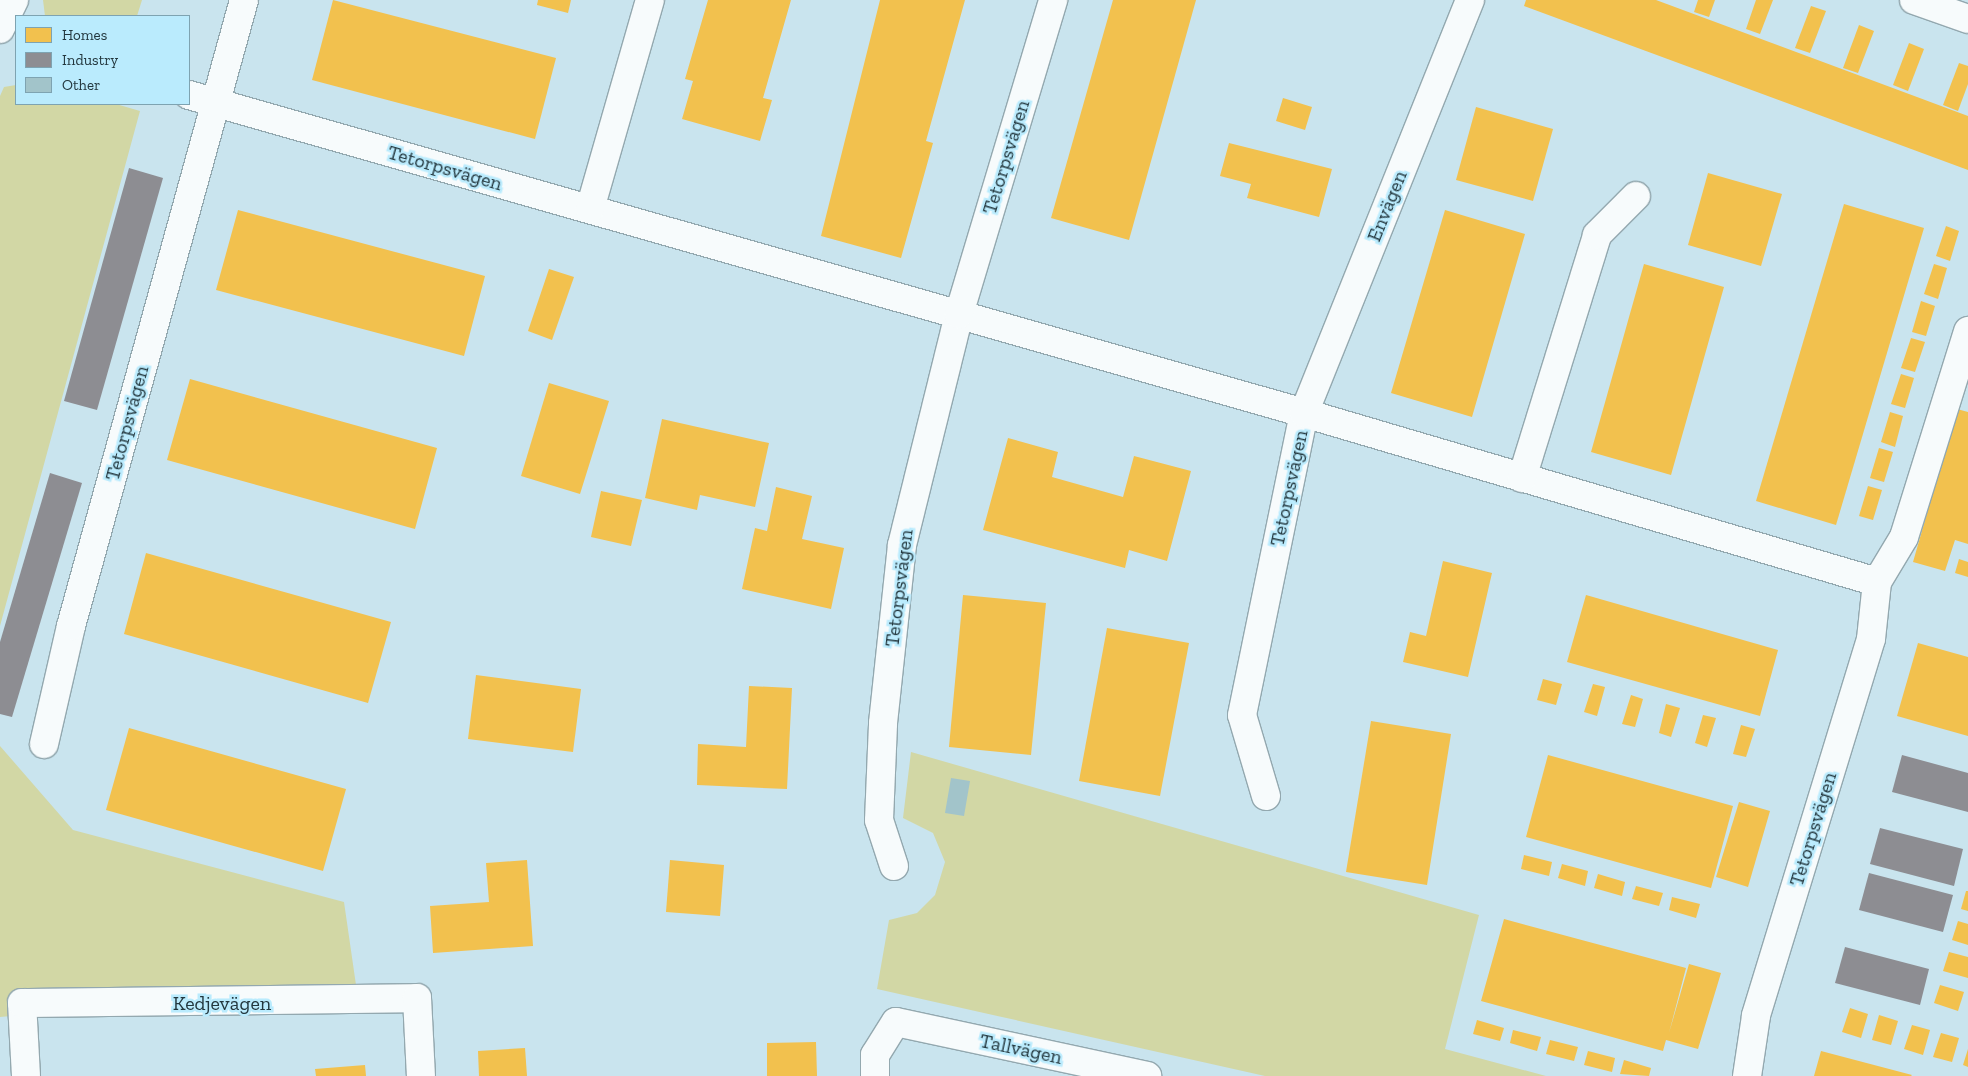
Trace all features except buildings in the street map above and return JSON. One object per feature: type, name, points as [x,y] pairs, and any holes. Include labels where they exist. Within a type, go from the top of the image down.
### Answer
[{"type":"street","points":[[6,30],[14,0]]},
{"type":"street","name":"Tetorpsvägen","points":[[44,744],[70,626],[214,102],[244,0]]},
{"type":"street","points":[[590,209],[650,0]]},
{"type":"street","name":"Tetorpsvägen","points":[[894,866],[879,820],[883,723],[902,545],[959,314],[1053,0]]},
{"type":"street","name":"Envägen","points":[[1304,413],[1470,0]]},
{"type":"street","points":[[1924,2],[1968,19]]},
{"type":"street","name":"Tetorpsvägen","points":[[190,95],[1304,413],[1876,582]]},
{"type":"street","points":[[1522,478],[1597,235],[1636,196]]},
{"type":"street","name":"Tetorpsvägen","points":[[1747,1076],[1756,1016],[1871,639],[1876,582],[1904,537],[1968,331]]},
{"type":"street","name":"Tetorpsvägen","points":[[1266,796],[1242,715],[1304,413]]},
{"type":"street","name":"Kedjevägen","points":[[26,1076],[22,1004],[417,998],[421,1076]]},
{"type":"street","name":"Tallvägen","points":[[875,1076],[875,1055],[896,1022],[1147,1076]]},
{"type":"green space","points":[[43,0],[142,0],[137,15],[45,15]]},
{"type":"green space","points":[[15,85],[15,105],[119,105],[140,111],[0,626],[0,96],[4,87]]},
{"type":"green space","points":[[0,746],[73,830],[344,902],[356,985],[0,1017]]},
{"type":"green space","points":[[911,752],[1479,915],[1445,1049],[1546,1076],[1265,1076],[877,989],[889,920],[917,913],[935,895],[945,862],[933,833],[903,818]]}]
